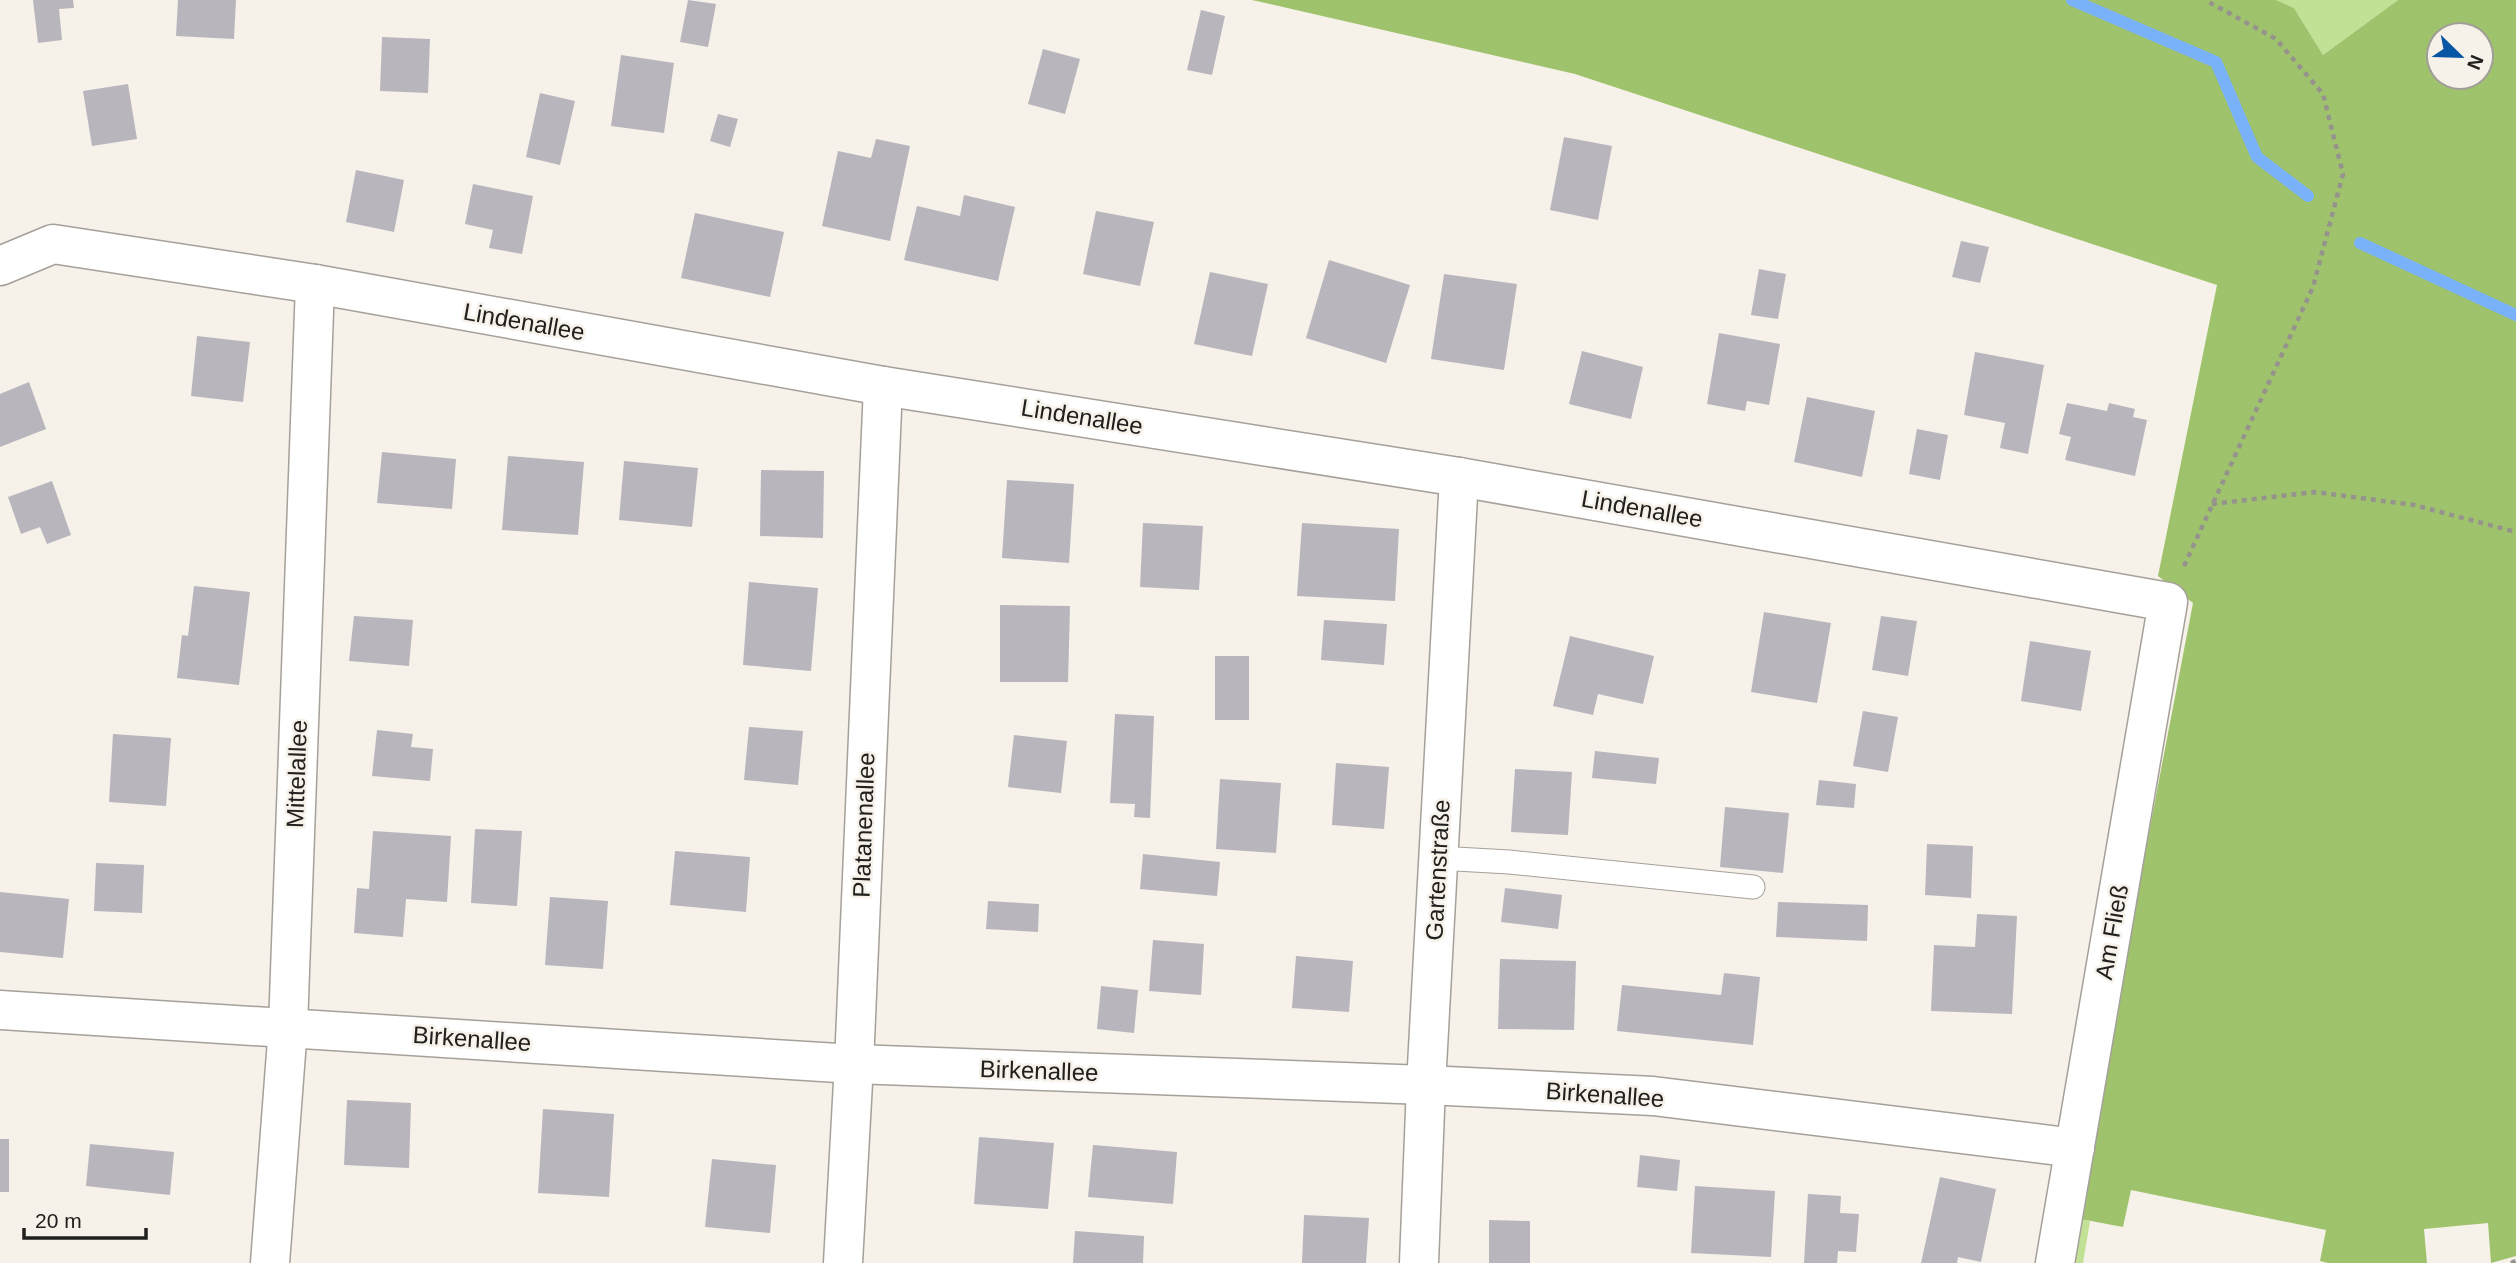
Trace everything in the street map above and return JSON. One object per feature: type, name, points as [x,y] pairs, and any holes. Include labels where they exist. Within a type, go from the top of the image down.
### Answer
[{"type":"street","name":"Lindenallee","points":[[0,266],[53,244],[315,284],[883,386],[1459,477],[2168,602]]},
{"type":"street","name":"Mittelallee","points":[[270,1263],[288,1027],[315,284]]},
{"type":"street","name":"Platanenallee","points":[[843,1263],[883,386]]},
{"type":"street","name":"Gartenstraße","points":[[1419,1263],[1459,477]]},
{"type":"street","name":"Am Fließ","points":[[2055,1263],[2168,602]]},
{"type":"street","name":"Birkenallee","points":[[0,1010],[854,1064],[1653,1096],[2075,1149]]},
{"type":"lane","points":[[1438,858],[1509,862],[1753,887]]},
{"type":"path","points":[[2168,602],[2313,287],[2343,174],[2323,94],[2276,39],[2205,0]]},
{"type":"path","points":[[2211,504],[2315,492],[2414,505],[2516,532]]},
{"type":"green space","points":[[1252,0],[2276,0],[2294,8],[2323,55],[2398,0],[2516,0],[2516,1256],[2491,1263],[2488,1223],[2424,1229],[2427,1263],[2328,1263],[2320,1261],[2326,1230],[2131,1190],[2123,1227],[2075,1218],[2193,603],[2158,576],[2217,285],[1575,74]]},
{"type":"green space","points":[[2276,0],[2398,0],[2323,55],[2294,8]]},
{"type":"green space","points":[[2075,1218],[2090,1221],[2083,1263],[2067,1263]]},
{"type":"building","points":[[33,0],[73,0],[74,8],[59,9],[62,40],[38,43]]},
{"type":"building","points":[[178,0],[236,0],[234,39],[176,36]]},
{"type":"building","points":[[688,0],[716,4],[708,47],[680,42]]},
{"type":"building","points":[[1201,10],[1225,16],[1212,75],[1187,70]]},
{"type":"building","points":[[382,37],[430,39],[428,93],[380,91]]},
{"type":"building","points":[[1043,49],[1080,59],[1065,114],[1028,104]]},
{"type":"building","points":[[621,55],[674,63],[664,133],[611,126]]},
{"type":"building","points":[[128,84],[137,139],[92,146],[83,91]]},
{"type":"building","points":[[540,93],[575,101],[560,165],[526,157]]},
{"type":"building","points":[[718,114],[738,119],[730,147],[710,141]]},
{"type":"building","points":[[1564,137],[1612,146],[1598,220],[1550,210]]},
{"type":"building","points":[[876,139],[910,146],[890,241],[822,226],[838,151],[871,158]]},
{"type":"building","points":[[356,170],[404,180],[394,232],[346,222]]},
{"type":"building","points":[[473,184],[533,196],[522,254],[489,248],[493,230],[465,224]]},
{"type":"building","points":[[964,195],[1015,207],[998,281],[904,260],[917,206],[960,216]]},
{"type":"building","points":[[1096,211],[1154,222],[1140,286],[1083,274]]},
{"type":"building","points":[[695,213],[784,232],[770,297],[681,278]]},
{"type":"building","points":[[1961,241],[1989,247],[1980,283],[1952,277]]},
{"type":"building","points":[[1329,260],[1410,285],[1386,363],[1306,338]]},
{"type":"building","points":[[1759,269],[1786,274],[1778,319],[1751,315]]},
{"type":"building","points":[[1210,272],[1268,284],[1252,356],[1194,344]]},
{"type":"building","points":[[1444,274],[1517,284],[1504,370],[1431,359]]},
{"type":"building","points":[[1719,333],[1780,344],[1769,405],[1747,401],[1745,411],[1707,404]]},
{"type":"building","points":[[197,336],[250,342],[243,402],[191,396]]},
{"type":"building","points":[[1582,351],[1643,367],[1631,419],[1569,404]]},
{"type":"building","points":[[1975,352],[2044,365],[2028,454],[2000,448],[2005,423],[1964,415]]},
{"type":"building","points":[[29,382],[46,429],[0,447],[0,394]]},
{"type":"building","points":[[1807,397],[1875,411],[1862,477],[1794,462]]},
{"type":"building","points":[[2067,403],[2107,411],[2109,403],[2135,409],[2133,417],[2147,420],[2135,476],[2065,460],[2071,437],[2059,434]]},
{"type":"building","points":[[1917,429],[1948,435],[1940,480],[1909,474]]},
{"type":"building","points":[[382,452],[456,459],[452,509],[377,503]]},
{"type":"building","points":[[508,456],[584,462],[578,535],[502,530]]},
{"type":"building","points":[[624,461],[698,468],[692,527],[619,520]]},
{"type":"building","points":[[761,470],[824,471],[823,538],[760,536]]},
{"type":"building","points":[[1007,480],[1074,484],[1069,563],[1002,558]]},
{"type":"building","points":[[52,481],[71,535],[47,544],[40,527],[21,534],[8,497]]},
{"type":"building","points":[[1143,523],[1203,526],[1199,590],[1140,587]]},
{"type":"building","points":[[1302,523],[1399,529],[1395,601],[1297,596]]},
{"type":"building","points":[[749,582],[818,588],[811,671],[743,665]]},
{"type":"building","points":[[194,586],[250,592],[239,685],[177,678],[182,635],[188,636]]},
{"type":"building","points":[[1000,605],[1070,606],[1068,682],[1000,682]]},
{"type":"building","points":[[1764,612],[1831,623],[1817,703],[1751,692]]},
{"type":"building","points":[[354,616],[413,620],[409,666],[349,661]]},
{"type":"building","points":[[1881,616],[1917,621],[1908,676],[1872,670]]},
{"type":"building","points":[[1324,620],[1387,624],[1384,665],[1321,660]]},
{"type":"building","points":[[1570,636],[1654,656],[1643,704],[1598,694],[1593,715],[1553,706]]},
{"type":"building","points":[[2030,641],[2091,651],[2081,711],[2021,701]]},
{"type":"building","points":[[1215,656],[1249,656],[1249,720],[1215,720]]},
{"type":"building","points":[[1863,711],[1898,717],[1888,772],[1853,766]]},
{"type":"building","points":[[1115,714],[1154,716],[1150,818],[1134,817],[1135,804],[1110,803]]},
{"type":"building","points":[[749,727],[803,731],[798,785],[744,780]]},
{"type":"building","points":[[377,730],[413,734],[411,747],[433,749],[430,781],[372,776]]},
{"type":"building","points":[[113,734],[171,738],[166,806],[109,802]]},
{"type":"building","points":[[1014,735],[1067,741],[1061,793],[1008,787]]},
{"type":"building","points":[[1595,751],[1659,758],[1656,784],[1592,778]]},
{"type":"building","points":[[1336,763],[1389,767],[1384,829],[1332,825]]},
{"type":"building","points":[[1515,769],[1572,772],[1568,835],[1511,832]]},
{"type":"building","points":[[1220,779],[1281,783],[1276,853],[1216,849]]},
{"type":"building","points":[[1819,780],[1856,784],[1854,808],[1816,805]]},
{"type":"building","points":[[1725,807],[1789,813],[1783,873],[1720,867]]},
{"type":"building","points":[[475,829],[522,831],[517,906],[471,903]]},
{"type":"building","points":[[373,831],[451,836],[447,902],[406,899],[403,937],[354,933],[357,888],[369,889]]},
{"type":"building","points":[[1927,844],[1973,846],[1971,898],[1925,895]]},
{"type":"building","points":[[675,851],[750,857],[746,912],[670,905]]},
{"type":"building","points":[[1143,854],[1220,862],[1217,896],[1140,889]]},
{"type":"building","points":[[96,863],[144,865],[142,913],[94,911]]},
{"type":"building","points":[[1505,888],[1562,895],[1558,929],[1501,922]]},
{"type":"building","points":[[0,892],[69,899],[63,958],[0,952]]},
{"type":"building","points":[[550,897],[608,901],[603,969],[545,965]]},
{"type":"building","points":[[988,901],[1039,904],[1038,932],[986,929]]},
{"type":"building","points":[[1778,902],[1868,905],[1867,941],[1776,937]]},
{"type":"building","points":[[1977,914],[2017,916],[2012,1014],[1931,1011],[1934,945],[1975,947]]},
{"type":"building","points":[[1153,940],[1204,944],[1201,995],[1149,991]]},
{"type":"building","points":[[1296,956],[1353,961],[1349,1012],[1292,1008]]},
{"type":"building","points":[[1500,959],[1576,961],[1574,1030],[1498,1029]]},
{"type":"building","points":[[1724,973],[1760,977],[1753,1045],[1617,1031],[1622,985],[1721,995]]},
{"type":"building","points":[[1101,986],[1138,990],[1134,1033],[1097,1029]]},
{"type":"building","points":[[347,1100],[411,1103],[409,1168],[344,1165]]},
{"type":"building","points":[[543,1109],[614,1114],[609,1197],[538,1193]]},
{"type":"building","points":[[979,1137],[1054,1143],[1048,1209],[974,1204]]},
{"type":"building","points":[[0,1139],[9,1139],[9,1192],[0,1192]]},
{"type":"building","points":[[90,1144],[174,1152],[170,1195],[86,1186]]},
{"type":"building","points":[[1093,1145],[1177,1152],[1173,1204],[1088,1197]]},
{"type":"building","points":[[1640,1155],[1680,1160],[1677,1191],[1637,1187]]},
{"type":"building","points":[[712,1159],[776,1165],[770,1233],[705,1227]]},
{"type":"building","points":[[1940,1177],[1996,1189],[1981,1262],[1958,1257],[1957,1263],[1921,1263]]},
{"type":"building","points":[[1695,1186],[1775,1191],[1771,1257],[1691,1253]]},
{"type":"building","points":[[1808,1194],[1841,1196],[1840,1213],[1859,1214],[1856,1252],[1838,1251],[1837,1263],[1804,1263]]},
{"type":"building","points":[[1304,1215],[1369,1218],[1366,1263],[1302,1263]]},
{"type":"building","points":[[1489,1220],[1530,1221],[1530,1263],[1489,1263]]},
{"type":"building","points":[[1075,1231],[1144,1236],[1143,1263],[1073,1263]]},
{"type":"waterway","points":[[2072,0],[2216,62],[2257,157],[2308,196]]},
{"type":"waterway","points":[[2360,243],[2516,315]]}]
